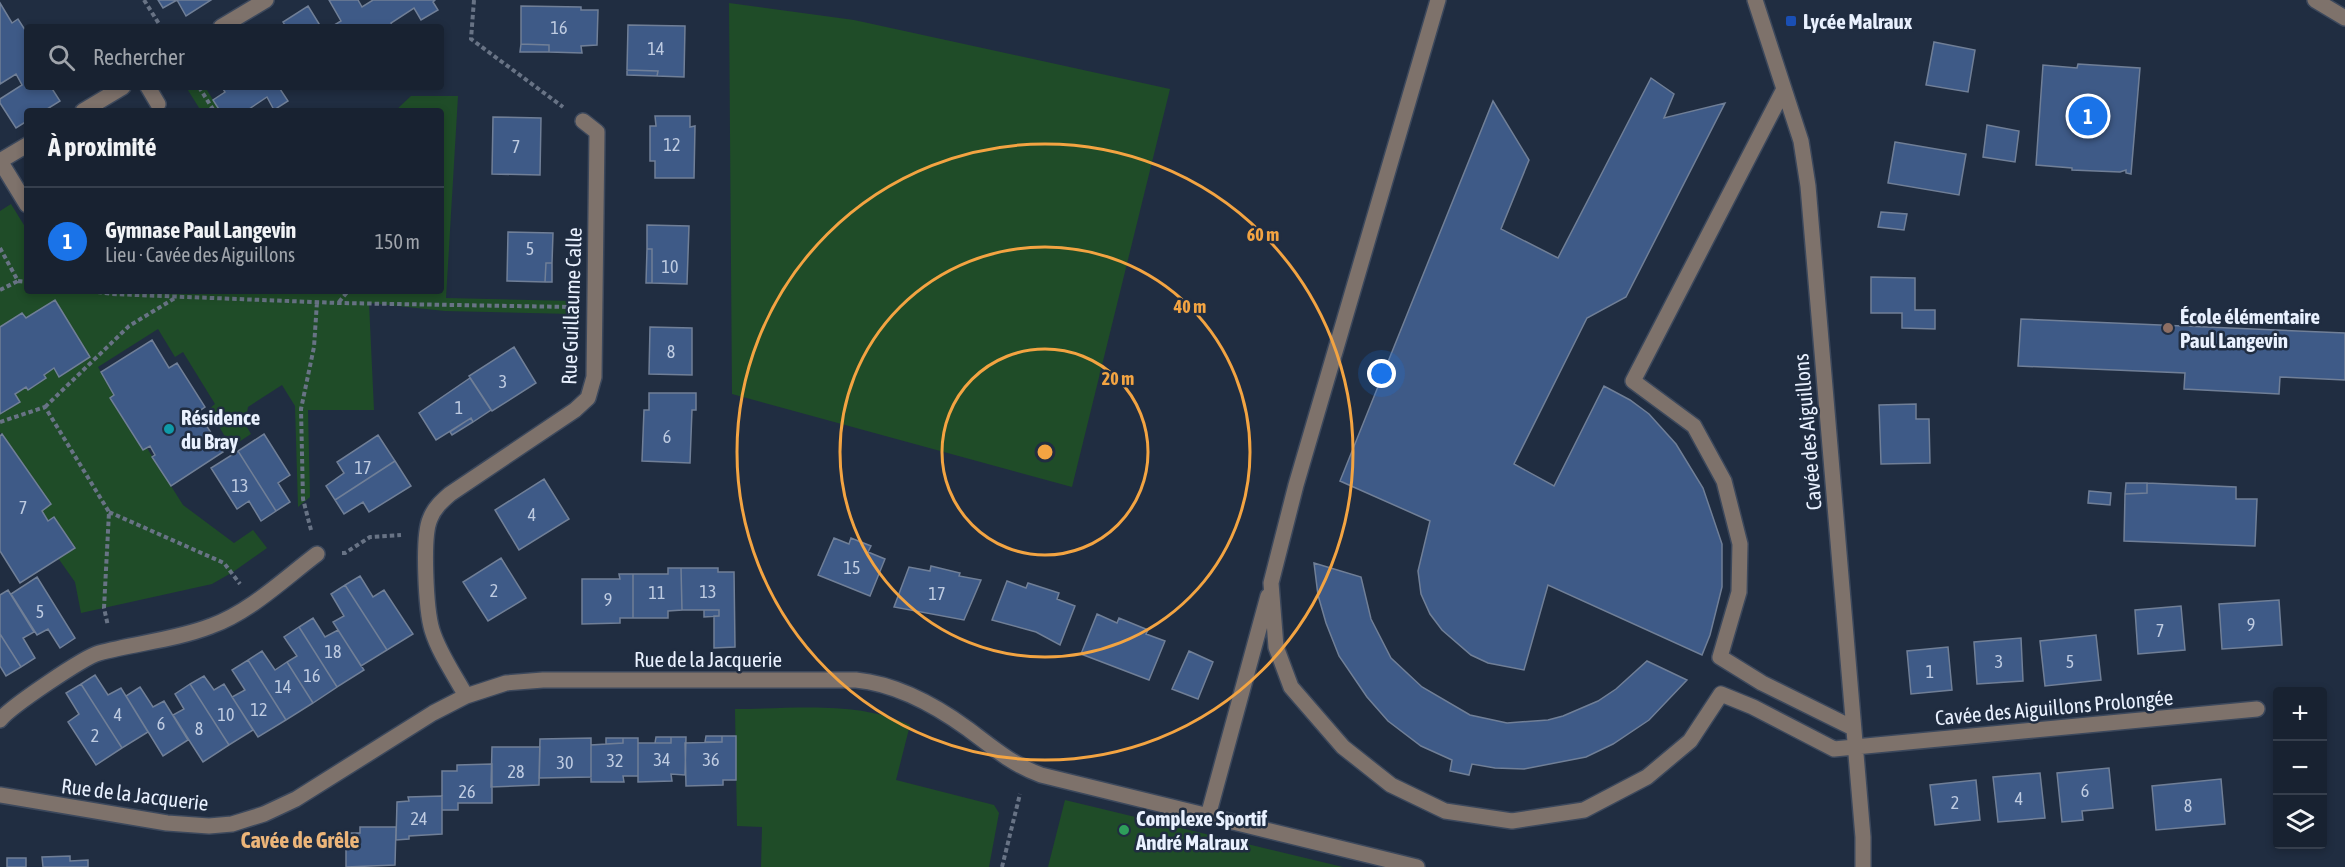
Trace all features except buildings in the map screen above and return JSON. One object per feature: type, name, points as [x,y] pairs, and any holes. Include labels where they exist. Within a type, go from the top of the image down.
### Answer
[{"type":"street","points":[[226,24],[266,0]]},
{"type":"street","points":[[1208,816],[1296,485],[1438,0]]},
{"type":"street","name":"Cavée des Aiguillons","points":[[1755,0],[1801,141],[1808,186],[1863,867]]},
{"type":"street","points":[[2315,0],[2345,18]]},
{"type":"street","points":[[1784,88],[1633,381],[1694,426],[1724,481],[1740,544],[1739,592],[1720,657],[1762,683],[1853,728]]},
{"type":"street","points":[[88,108],[118,90]]},
{"type":"street","points":[[150,90],[158,104]]},
{"type":"street","name":"Rue Guillaume Calle","points":[[466,696],[442,654],[431,628],[428,615],[426,534],[433,513],[450,494],[575,410],[588,398],[594,377],[597,132],[583,121]]},
{"type":"street","points":[[24,147],[0,161],[24,200]]},
{"type":"street","points":[[0,720],[12,708],[96,654],[212,626],[251,604],[317,554]]},
{"type":"street","name":"Cavée des Aiguillons Prolongée","points":[[1271,582],[1276,647],[1291,687],[1343,747],[1391,785],[1445,811],[1512,821],[1584,810],[1647,777],[1689,741],[1721,694],[1753,707],[1834,749],[2258,709]]},
{"type":"street","name":"Rue de la Jacquerie","points":[[0,795],[167,823],[209,826],[232,824],[264,814],[296,799],[433,713],[466,696],[506,683],[856,680],[873,682],[905,693],[942,712],[1026,770],[1041,776],[1417,867]]},
{"type":"path","points":[[144,0],[159,24]]},
{"type":"path","points":[[474,0],[471,39],[583,121]]},
{"type":"path","points":[[201,90],[212,108]]},
{"type":"path","points":[[0,248],[18,281]]},
{"type":"path","points":[[0,290],[18,281],[24,282]]},
{"type":"path","points":[[134,294],[339,303],[594,307]]},
{"type":"path","points":[[339,303],[346,294]]},
{"type":"path","points":[[0,422],[45,407],[129,326],[177,297]]},
{"type":"path","points":[[317,302],[314,346],[301,409],[303,499],[317,554],[345,553],[370,537],[426,534]]},
{"type":"path","points":[[45,407],[109,512],[104,608],[113,650]]},
{"type":"path","points":[[109,512],[224,563],[233,573],[251,604]]},
{"type":"path","points":[[1002,867],[1026,770]]},
{"type":"green space","points":[[729,3],[854,20],[1170,89],[1072,487],[732,394]]},
{"type":"green space","points":[[188,90],[207,90],[218,108],[199,108]]},
{"type":"green space","points":[[411,96],[458,96],[446,298],[574,301],[573,314],[445,311],[369,303],[374,410],[308,410],[310,497],[298,507],[295,406],[282,385],[248,407],[245,424],[251,434],[231,447],[209,409],[215,404],[183,352],[175,357],[158,329],[98,367],[114,395],[111,398],[143,450],[147,448],[183,505],[234,543],[253,530],[267,548],[212,584],[81,613],[75,582],[58,558],[75,547],[54,517],[48,521],[42,511],[51,504],[0,432],[0,414],[20,402],[15,394],[26,387],[28,390],[46,378],[44,375],[54,368],[60,377],[90,357],[55,300],[26,318],[22,313],[0,327],[0,211],[11,204],[24,225],[24,294],[444,294],[444,108],[398,108]]},
{"type":"green space","points":[[802,707],[847,709],[890,717],[910,725],[896,780],[994,805],[999,813],[989,867],[761,867],[762,827],[737,826],[735,709]]},
{"type":"green space","name":"Complexe Sportif André Malraux","points":[[1065,800],[1343,867],[1048,867]]},
{"type":"place","name":"Lycée Malraux","points":[[1791,21]]},
{"type":"place","name":"Gymnase Paul Langevin","points":[[2088,116]]},
{"type":"place","name":"École élémentaire Paul Langevin","points":[[2168,328]]},
{"type":"place","name":"Résidence du Bray","points":[[169,429]]},
{"type":"place","name":"Complexe Sportif André Malraux","points":[[1124,830]]},
{"type":"district","name":"Cavée de Grêle","points":[[300,840]]}]
